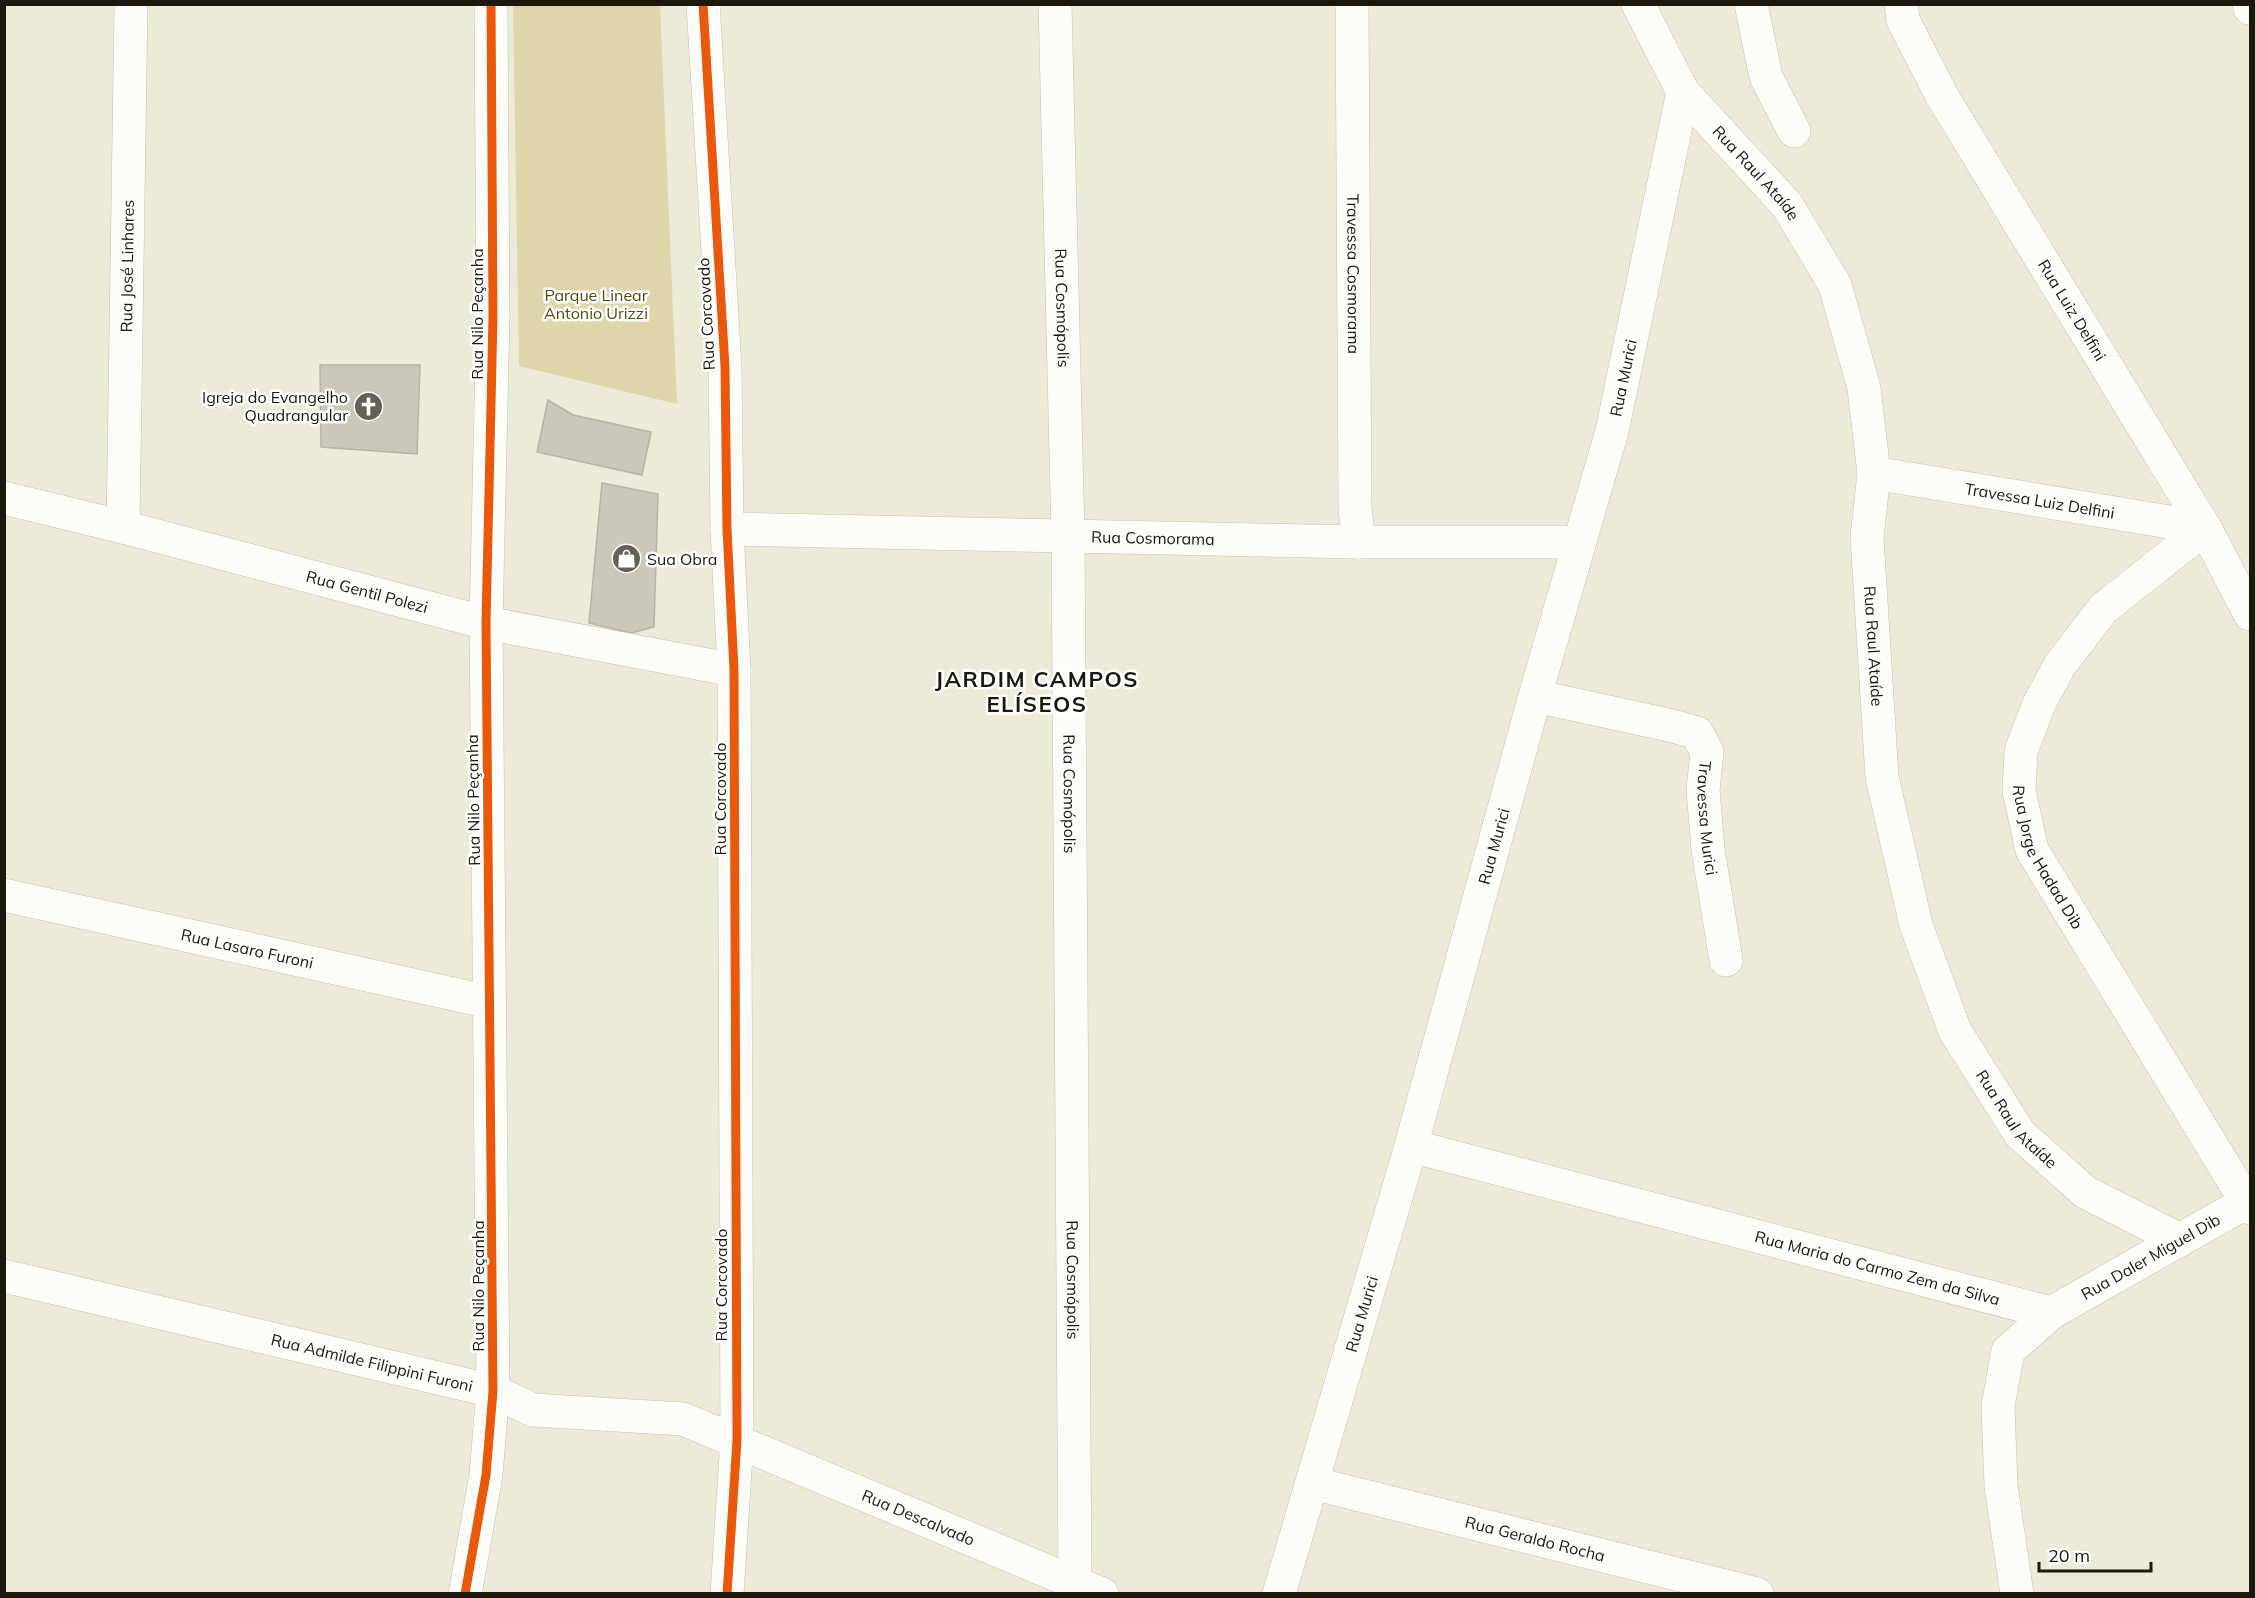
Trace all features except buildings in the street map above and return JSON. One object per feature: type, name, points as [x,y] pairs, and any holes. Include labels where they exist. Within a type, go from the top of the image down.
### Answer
[{"type":"street","name":"Rua José Linhares","points":[[123,527],[131,4]]},
{"type":"street","name":"Rua Nilo Peçanha","points":[[465,1593],[486,1475],[493,1391],[486,623],[493,317],[491,4]]},
{"type":"street","name":"Rua Corcovado","points":[[702,4],[725,367],[727,529],[734,670],[737,1440],[727,1593]]},
{"type":"street","name":"Rua Cosmópolis","points":[[1055,4],[1089,1588]]},
{"type":"street","name":"Travessa Cosmorama","points":[[1352,4],[1355,509],[1359,542]]},
{"type":"street","name":"Rua Raul Ataíde","points":[[1638,4],[1683,92],[1787,205],[1835,285],[1864,388],[1874,473],[1867,537],[1882,777],[1916,925],[1955,1031],[2020,1134],[2085,1192],[2180,1240]]},
{"type":"street","points":[[1751,4],[1766,77],[1794,131]]},
{"type":"street","name":"Rua Luiz Delfini","points":[[1901,4],[1903,20],[1942,96],[2205,528],[2250,614]]},
{"type":"street","name":"Rua Murici","points":[[1279,1593],[1411,1146],[1535,696],[1612,431],[1683,92]]},
{"type":"street","name":"Travessa Luiz Delfini","points":[[1874,473],[2205,528]]},
{"type":"street","name":"Rua Gentil Polezi","points":[[4,498],[123,527],[486,623],[734,670]]},
{"type":"street","name":"Rua Jorge Hadad Dib","points":[[2205,528],[2103,609],[2060,665],[2039,704],[2021,751],[2019,790],[2032,850],[2249,1204]]},
{"type":"street","name":"Rua Cosmorama","points":[[727,529],[1359,542],[1579,542]]},
{"type":"street","name":"Travessa Murici","points":[[1535,696],[1696,733],[1707,752],[1703,790],[1708,849],[1726,960]]},
{"type":"street","name":"Rua Lasaro Furoni","points":[[4,895],[490,1002]]},
{"type":"street","name":"Rua Maria do Carmo Zem da Silva","points":[[1411,1146],[2051,1313]]},
{"type":"street","name":"Rua Daler Miguel Dib","points":[[2051,1313],[2249,1204]]},
{"type":"street","name":"Rua Admilde Filippini Furoni","points":[[4,1276],[493,1391],[533,1410],[683,1419],[737,1440]]},
{"type":"street","points":[[2017,1593],[2001,1486],[1998,1406],[2008,1351],[2051,1313]]},
{"type":"street","name":"Rua Descalvado","points":[[737,1440],[1089,1588]]},
{"type":"street","name":"Rua Geraldo Rocha","points":[[1312,1483],[1757,1593]]},
{"type":"green space","name":"Parque Linear Antonio Urizzi","points":[[513,5],[660,5],[677,404],[519,366]]},
{"type":"cycle path","points":[[465,1594],[486,1475],[493,1391],[486,623],[493,317],[491,4]]},
{"type":"cycle path","points":[[703,4],[725,367],[727,529],[734,670],[737,1440],[727,1594]]},
{"type":"place","name":"Igreja do Evangelho Quadrangular","points":[[369,406]]},
{"type":"place","name":"Sua Obra","points":[[626,559]]},
{"type":"district","name":"JARDIM CAMPOS ELÍSEOS","points":[[1037,692]]}]
